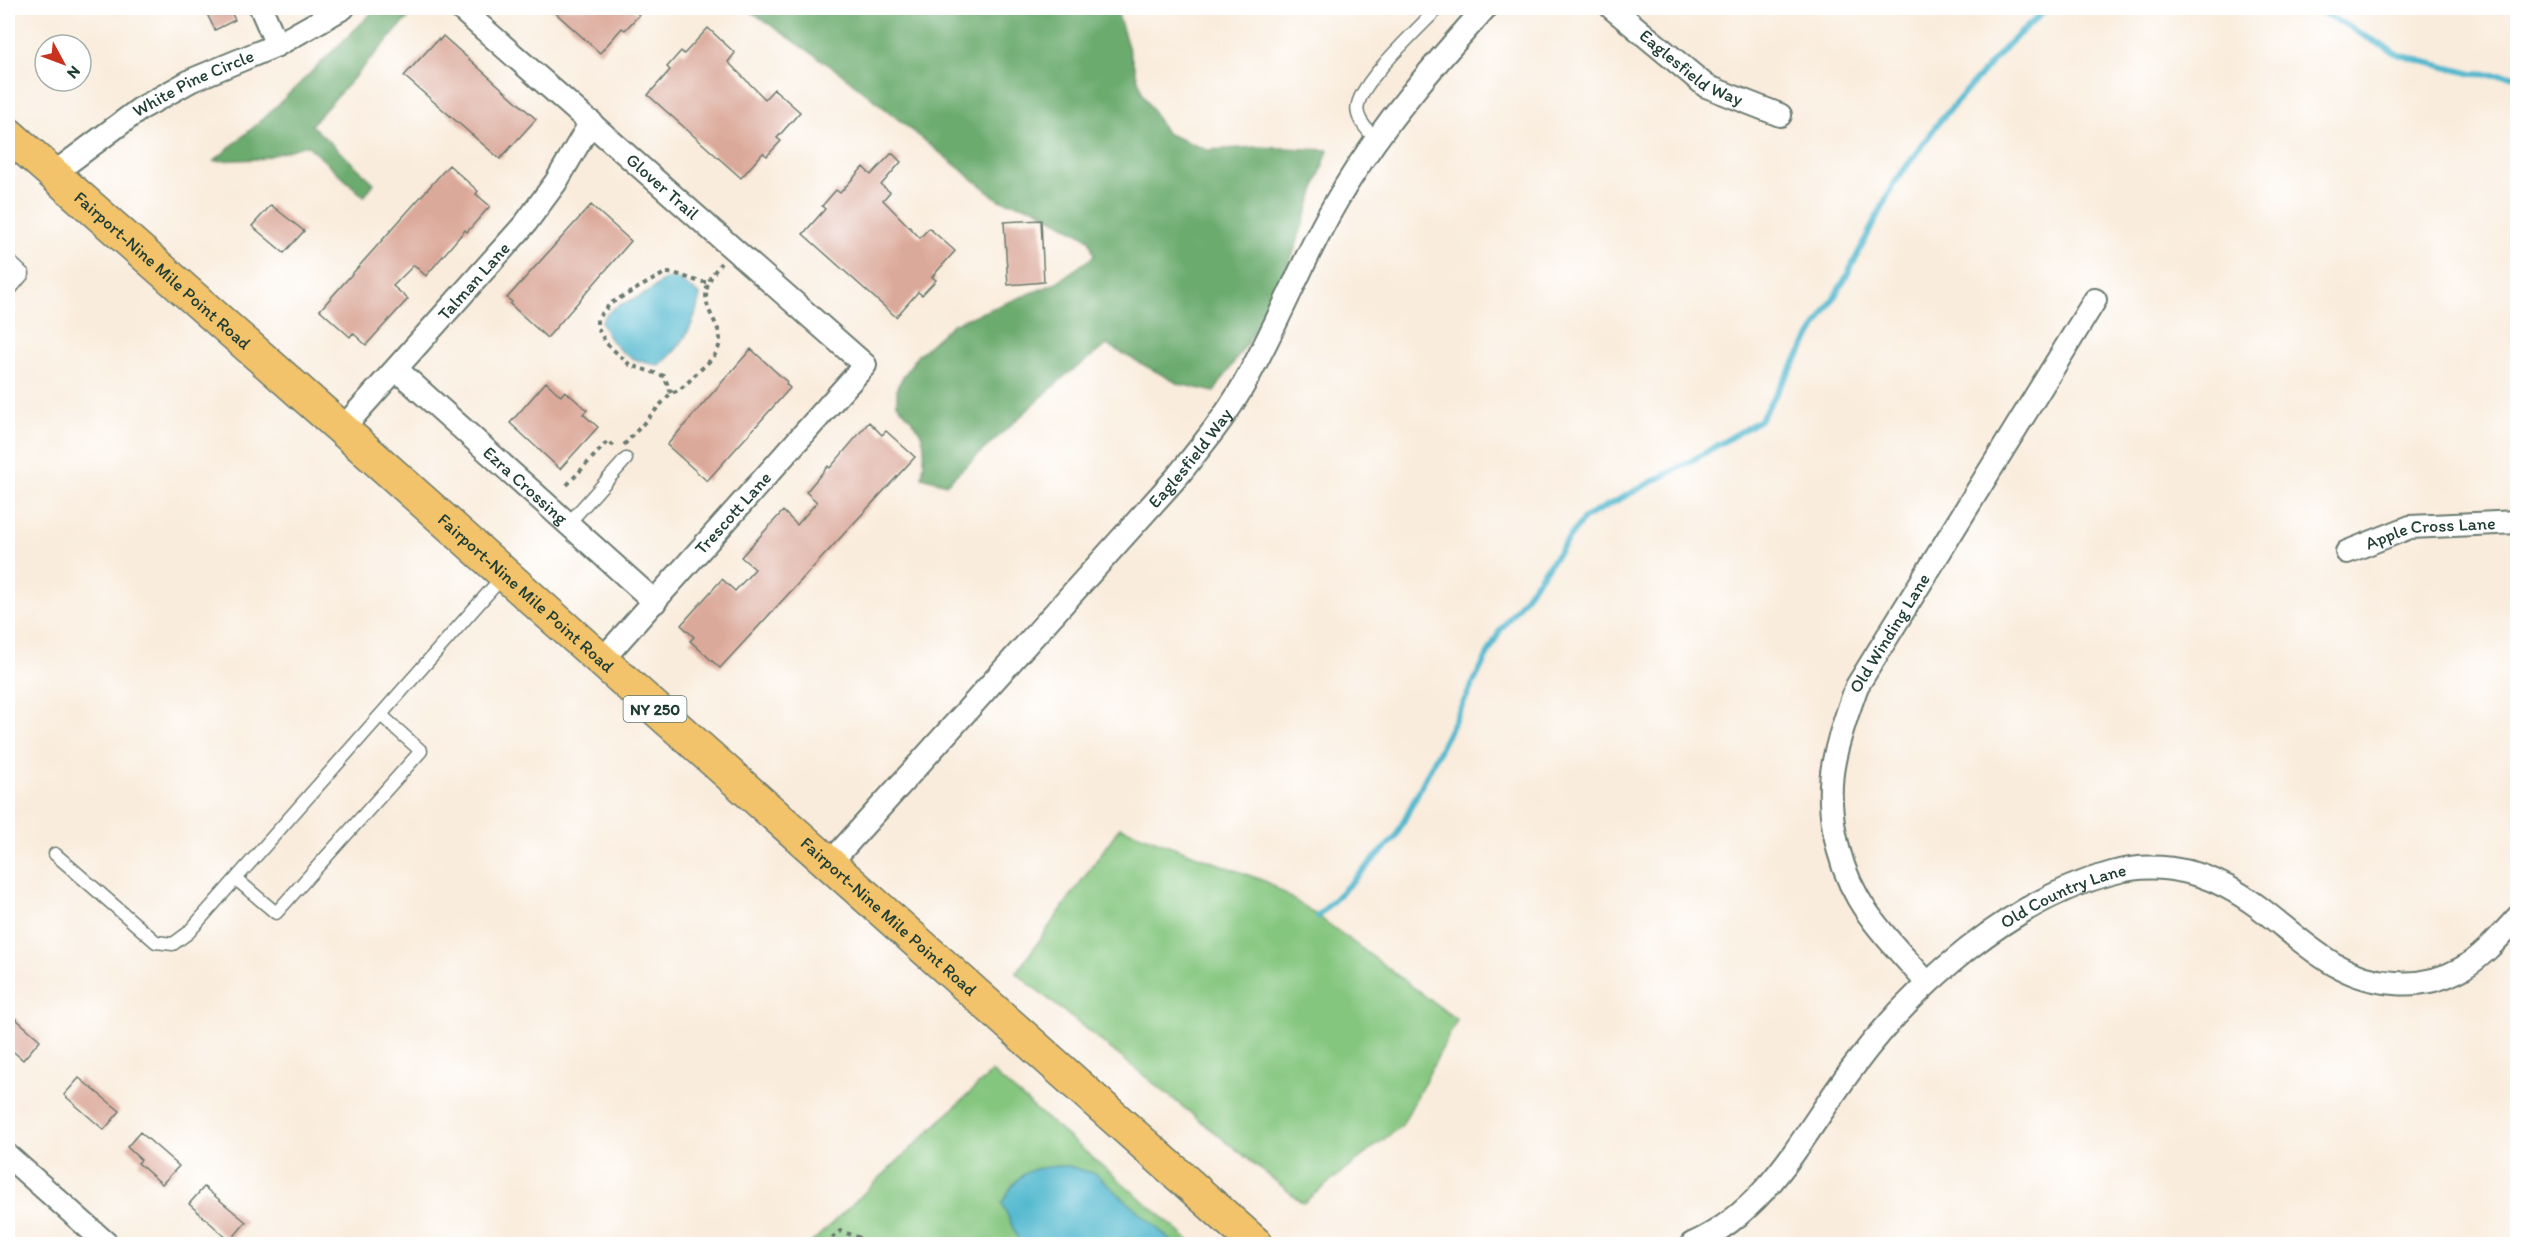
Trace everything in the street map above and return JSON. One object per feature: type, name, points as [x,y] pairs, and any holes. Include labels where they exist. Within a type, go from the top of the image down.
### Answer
[{"type":"main road","name":"Fairport-Nine Mile Point Road","points":[[8,134],[830,863],[1256,1245]]},
{"type":"street","points":[[261,8],[277,45]]},
{"type":"street","name":"White Pine Circle","points":[[53,174],[140,109],[192,80],[277,45],[343,8]]},
{"type":"street","name":"Glover Trail","points":[[460,8],[866,366]]},
{"type":"street","name":"Eaglesfield Way","points":[[830,863],[1168,486],[1221,421],[1244,385],[1345,186],[1426,73],[1485,8]]},
{"type":"street","name":"Eaglesfield Way","points":[[1612,8],[1706,86],[1780,115]]},
{"type":"street","name":"Talman Lane","points":[[342,429],[525,224],[556,182],[591,122]]},
{"type":"street","name":"Old Winding Lane","points":[[1927,983],[1875,923],[1858,899],[1847,876],[1840,852],[1831,794],[1833,763],[1841,730],[1857,687],[2095,300]]},
{"type":"street","name":"Trescott Lane","points":[[602,661],[866,366]]},
{"type":"street","name":"Ezra Crossing","points":[[396,369],[655,602]]},
{"type":"street","name":"Apple Cross Lane","points":[[2347,552],[2410,527],[2517,522]]},
{"type":"street","name":"Old Country Lane","points":[[1692,1245],[1739,1216],[1774,1181],[1854,1065],[1927,983],[1996,929],[2028,909],[2086,881],[2138,868],[2162,867],[2207,877],[2249,901],[2327,962],[2352,974],[2380,982],[2407,984],[2433,981],[2462,969],[2491,945],[2517,916]]},
{"type":"street","points":[[8,1156],[107,1245]]},
{"type":"lane","points":[[1376,140],[1358,117],[1357,105],[1368,84],[1438,8]]},
{"type":"lane","points":[[8,260],[23,274],[8,292]]},
{"type":"lane","points":[[568,524],[627,459]]},
{"type":"lane","points":[[55,854],[156,942],[173,944],[188,933],[505,574]]},
{"type":"lane","points":[[236,879],[276,913],[421,751],[381,715]]},
{"type":"path","points":[[567,485],[608,441],[616,448],[621,448],[671,393],[680,389],[713,356],[719,345],[718,329],[705,305],[707,282],[734,249]]},
{"type":"path","points":[[671,393],[664,376],[630,365],[606,343],[597,327],[597,319],[611,303],[665,273],[674,272],[696,282],[707,282]]},
{"type":"path","points":[[825,1245],[840,1231],[861,1238],[865,1245]]},
{"type":"green space","points":[[377,8],[417,8],[311,125],[374,183],[364,197],[307,145],[259,159],[214,161],[262,120]]},
{"type":"green space","points":[[746,8],[1116,8],[1143,95],[1166,133],[1207,150],[1259,147],[1328,150],[1292,257],[1249,340],[1214,392],[1179,384],[1107,345],[1065,376],[946,484],[922,477],[924,444],[922,436],[897,404],[897,387],[916,357],[953,324],[1054,284],[1094,256],[1089,239],[1034,208],[999,200],[839,72]]},
{"type":"green space","points":[[1120,827],[1267,882],[1318,916],[1457,1020],[1402,1125],[1303,1203],[1016,973]]},
{"type":"green space","points":[[992,1072],[1167,1221],[1193,1244],[810,1244]]},
{"type":"water","points":[[665,279],[678,279],[700,295],[687,334],[675,351],[659,365],[640,361],[624,353],[611,340],[601,322],[609,312],[645,294]]},
{"type":"water","points":[[1068,1166],[1096,1174],[1175,1244],[1020,1244],[1002,1203],[1008,1192],[1028,1172],[1044,1167]]},
{"type":"building","points":[[204,8],[229,8],[235,20],[215,30]]},
{"type":"building","points":[[550,8],[632,8],[639,15],[625,30],[622,28],[600,53]]},
{"type":"building","points":[[708,28],[735,53],[728,62],[765,99],[774,89],[800,112],[777,138],[781,141],[767,156],[763,153],[741,178],[648,95],[670,70],[667,67],[681,51],[684,54]]},
{"type":"building","points":[[443,36],[536,119],[500,159],[404,76]]},
{"type":"building","points":[[892,153],[901,162],[881,185],[890,192],[883,200],[920,238],[929,228],[955,251],[932,277],[936,280],[922,295],[918,292],[896,317],[803,234],[825,209],[822,206],[836,190],[840,193],[863,167],[871,175]]},
{"type":"building","points":[[449,165],[478,191],[476,194],[490,206],[467,232],[465,230],[426,276],[414,265],[393,286],[408,299],[366,345],[353,333],[350,337],[320,310]]},
{"type":"building","points":[[271,205],[304,231],[284,253],[252,226]]},
{"type":"building","points":[[591,205],[631,241],[547,338],[510,304],[512,302],[507,298]]},
{"type":"building","points":[[1041,220],[1044,282],[1008,285],[1004,222]]},
{"type":"building","points":[[751,349],[787,382],[790,388],[707,481],[667,445]]},
{"type":"building","points":[[546,382],[561,396],[565,391],[587,410],[583,414],[598,427],[560,469],[510,423]]},
{"type":"building","points":[[869,422],[882,435],[886,431],[915,457],[720,668],[690,641],[694,637],[681,625],[722,579],[735,591],[755,569],[741,557],[783,511],[797,525],[817,502],[806,492]]},
{"type":"building","points":[[8,1012],[40,1040],[23,1060],[8,1047]]},
{"type":"building","points":[[79,1078],[120,1111],[104,1130],[64,1095]]},
{"type":"building","points":[[140,1132],[179,1166],[162,1184],[138,1163],[141,1160],[127,1147]]},
{"type":"building","points":[[204,1187],[246,1222],[230,1241],[189,1204]]},
{"type":"waterway","points":[[1318,916],[1395,838],[1499,632],[1584,518],[1691,461],[1760,420],[1845,279],[1893,185],[1939,122],[2007,45],[2048,8]]},
{"type":"waterway","points":[[2314,8],[2399,55],[2472,74],[2518,76]]}]
